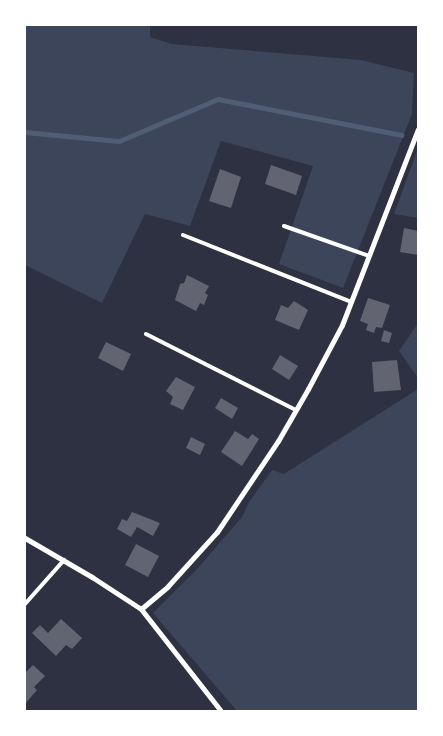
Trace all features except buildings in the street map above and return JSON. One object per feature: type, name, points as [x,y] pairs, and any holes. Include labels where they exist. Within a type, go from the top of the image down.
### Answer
[{"type":"street","points":[[141,609],[168,586],[217,532],[296,410],[342,325],[352,302],[418,129]]},
{"type":"street","points":[[25,538],[64,560],[141,609],[221,711]]},
{"type":"lane","points":[[284,226],[369,256]]},
{"type":"lane","points":[[183,234],[352,302]]},
{"type":"lane","points":[[146,334],[296,410]]},
{"type":"lane","points":[[25,604],[64,560]]},
{"type":"shaded area","points":[[25,25],[150,25],[150,37],[172,44],[361,60],[414,73],[412,114],[343,288],[279,264],[313,166],[221,141],[190,226],[145,214],[102,303],[25,265]]},
{"type":"shaded area","points":[[418,148],[418,218],[394,214]]},
{"type":"shaded area","points":[[418,323],[418,378],[399,351]]},
{"type":"shaded area","points":[[418,389],[418,711],[237,711],[153,613],[197,569],[242,517],[249,502],[272,470],[284,474]]},
{"type":"waterway","points":[[25,132],[119,141],[218,99],[401,135]]}]
